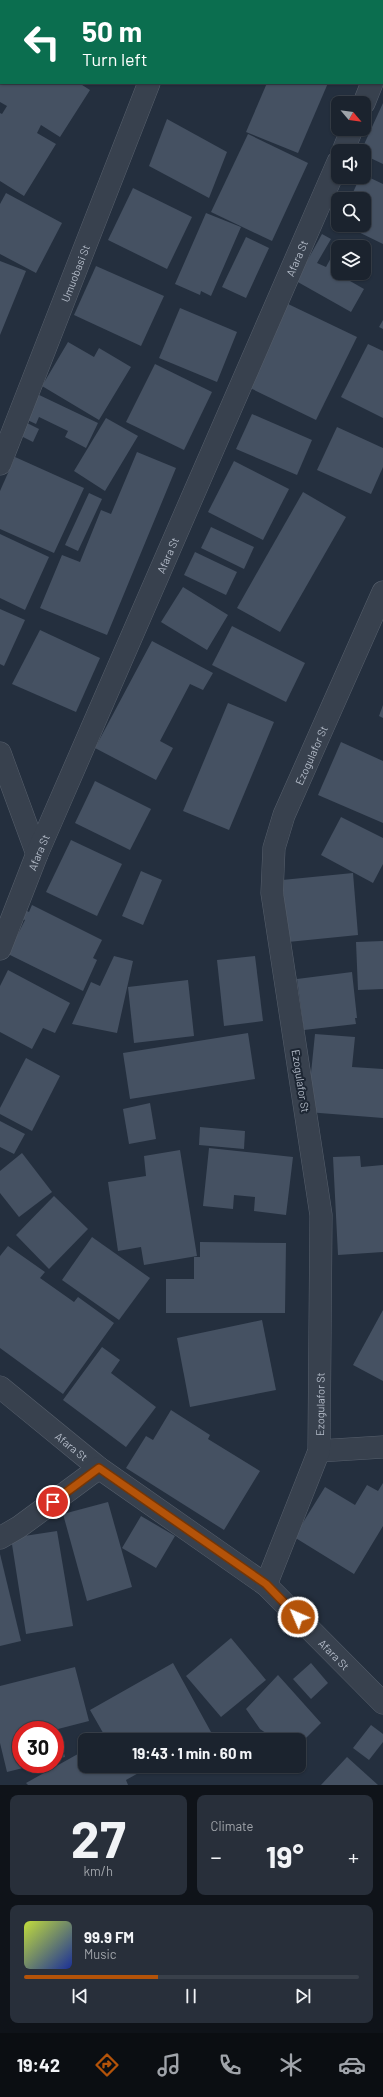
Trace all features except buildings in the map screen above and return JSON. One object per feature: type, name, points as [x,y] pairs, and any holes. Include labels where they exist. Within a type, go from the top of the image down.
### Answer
[{"type":"street","name":"Umuobasi St","points":[[0,464],[5,438],[149,84]]},
{"type":"street","points":[[367,96],[372,84]]},
{"type":"street","name":"Afara St","points":[[0,949],[37,854],[331,178]]},
{"type":"street","name":"Ezogulafor St","points":[[266,1584],[319,1451],[321,1215],[272,893],[274,848],[284,815],[383,592]]},
{"type":"street","points":[[0,753],[37,854]]},
{"type":"street","name":"Afara St","points":[[0,1387],[99,1468],[266,1584],[383,1703]]},
{"type":"street","points":[[319,1451],[383,1447]]},
{"type":"street","points":[[0,1538],[19,1527],[99,1468]]},
{"type":"route","points":[[53,1502],[99,1468],[266,1584],[298,1617]]}]
